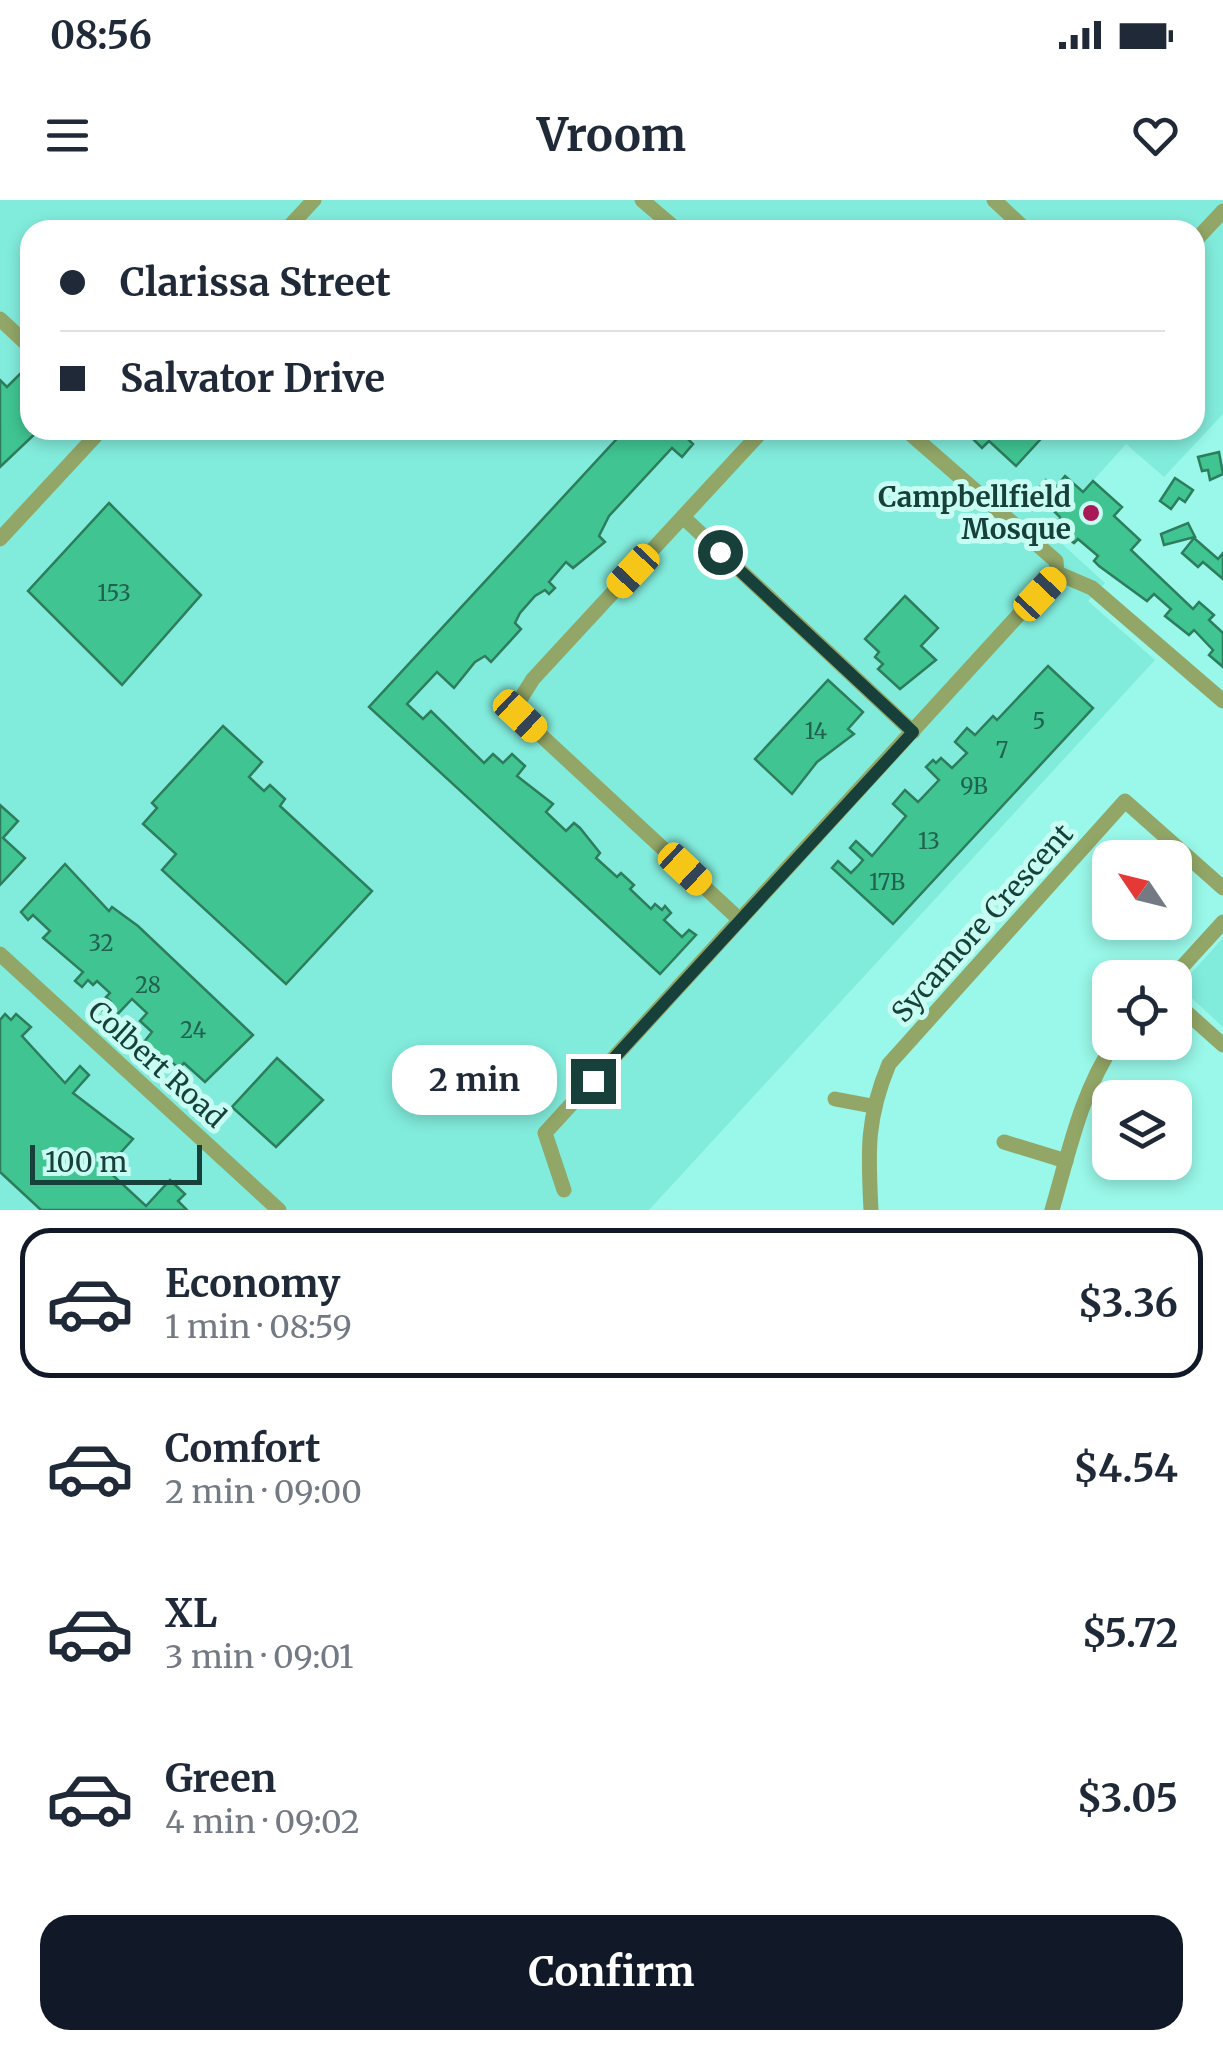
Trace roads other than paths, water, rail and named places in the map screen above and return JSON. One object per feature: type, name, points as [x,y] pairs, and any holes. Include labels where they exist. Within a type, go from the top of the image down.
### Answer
[{"type":"street","points":[[295,220],[314,200]]},
{"type":"street","points":[[642,200],[665,220]]},
{"type":"street","points":[[994,200],[1015,220]]},
{"type":"street","points":[[1205,230],[1223,211]]},
{"type":"street","points":[[0,319],[20,338]]},
{"type":"street","points":[[0,539],[92,440]]},
{"type":"street","points":[[740,920],[520,716],[516,706],[533,678],[754,440]]},
{"type":"street","points":[[564,1190],[545,1133],[1056,573],[1056,561],[917,440]]},
{"type":"street","points":[[683,517],[913,732]]},
{"type":"street","points":[[1056,573],[1092,588],[1223,701]]},
{"type":"street","name":"Sycamore Crescent","points":[[871,1210],[867,1143],[872,1106],[889,1064],[1125,801],[1223,888]]},
{"type":"street","points":[[1188,960],[1223,922]]},
{"type":"street","name":"Colbert Road","points":[[0,954],[279,1210]]},
{"type":"street","points":[[1192,1018],[1223,1046]]},
{"type":"street","points":[[1052,1210],[1097,1069],[1103,1060]]},
{"type":"street","points":[[835,1098],[872,1106]]},
{"type":"street","points":[[1004,1142],[1066,1161]]},
{"type":"place","name":"Campbellfield Mosque","points":[[1091,513]]}]
